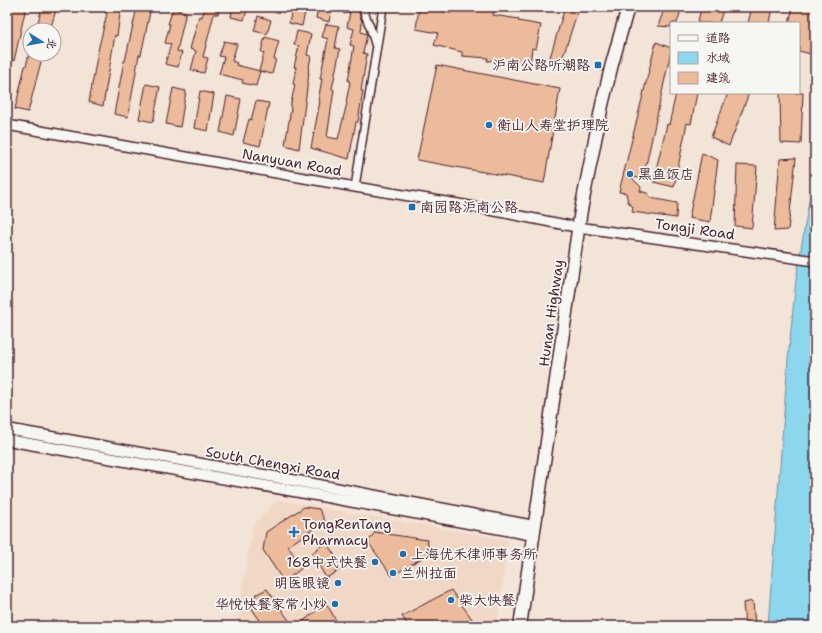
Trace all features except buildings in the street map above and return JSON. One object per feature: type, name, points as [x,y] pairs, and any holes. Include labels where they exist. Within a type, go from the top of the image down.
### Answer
[{"type":"main road","name":"Hunan Highway","points":[[512,626],[530,530],[575,226],[582,166],[596,96],[620,7]]},
{"type":"main road","name":"Hunan Highway","points":[[575,226],[589,168],[603,98],[628,7]]},
{"type":"main road","name":"South Chengxi Road","points":[[7,429],[303,482],[530,530]]},
{"type":"main road","name":"South Chengxi Road","points":[[7,440],[305,493],[530,530]]},
{"type":"main road","name":"Hunan Highway","points":[[520,626],[530,530]]},
{"type":"street","points":[[362,7],[370,27],[376,49]]},
{"type":"street","points":[[355,187],[383,7]]},
{"type":"street","name":"Nanyuan Road","points":[[7,125],[355,187],[534,217],[575,226]]},
{"type":"street","name":"Tongji Road","points":[[575,226],[815,261]]},
{"type":"shaded area","points":[[278,500],[508,540],[497,626],[236,626],[253,525]]},
{"type":"water","points":[[815,164],[815,626],[768,626],[788,359],[796,280]]},
{"type":"place","name":"沪南公路听潮路","points":[[598,65]]},
{"type":"place","name":"衡山人寿堂护理院","points":[[489,125]]},
{"type":"place","name":"黑鱼饭店","points":[[630,174]]},
{"type":"place","name":"南园路沪南公路","points":[[412,207]]},
{"type":"place","name":"TongRenTang Pharmacy","points":[[294,532]]},
{"type":"place","name":"上海优禾律师事务所","points":[[403,554]]},
{"type":"place","name":"168中式快餐","points":[[375,562]]},
{"type":"place","name":"兰州拉面","points":[[393,573]]},
{"type":"place","name":"明医眼镜","points":[[338,583]]},
{"type":"place","name":"柴大快餐","points":[[451,600]]},
{"type":"place","name":"华悦快餐家常小炒","points":[[335,604]]}]
